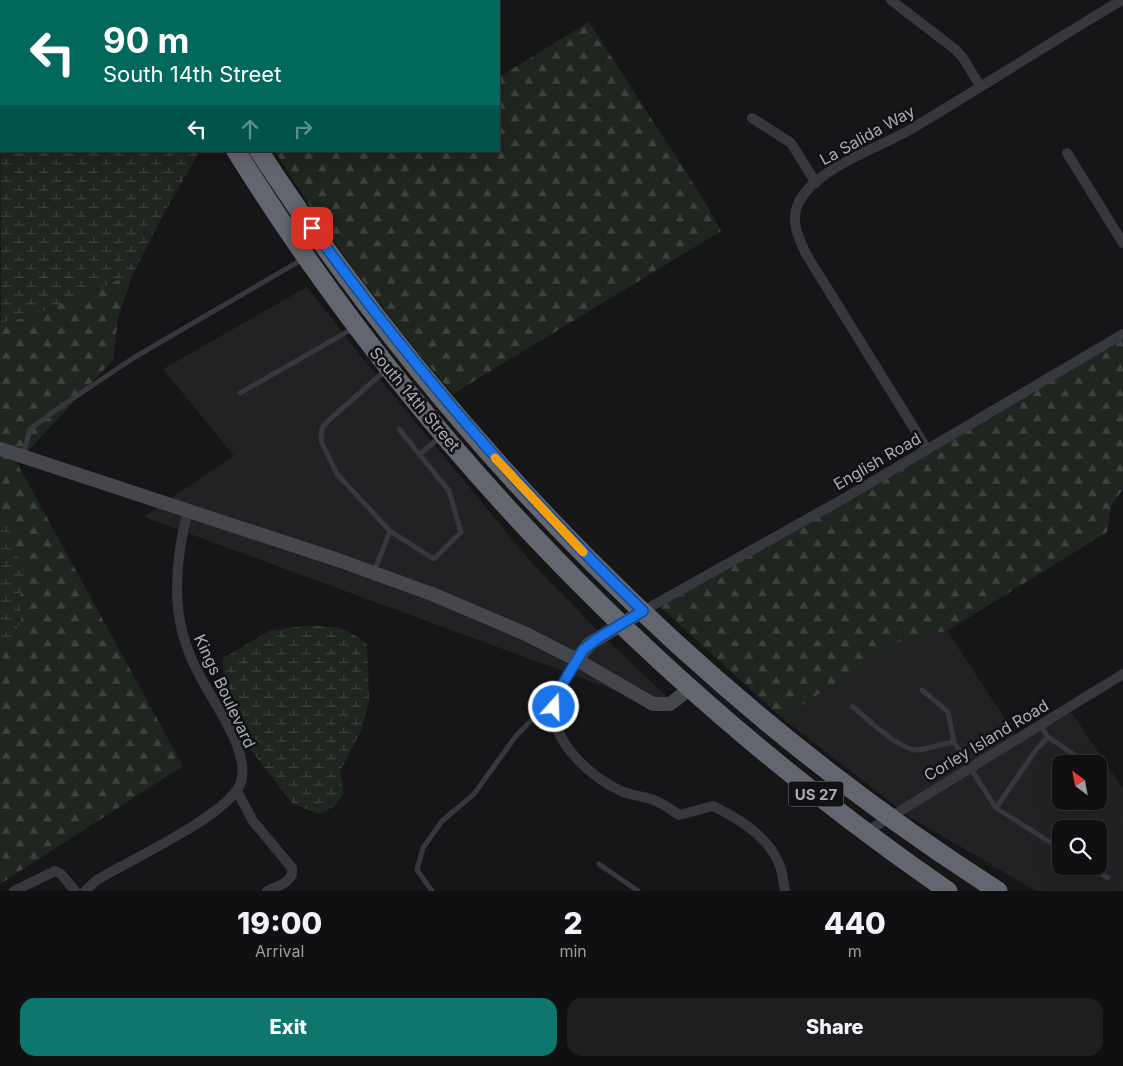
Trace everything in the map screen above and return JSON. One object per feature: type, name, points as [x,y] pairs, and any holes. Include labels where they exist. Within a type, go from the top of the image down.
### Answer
[{"type":"highway","name":"South 14th Street","points":[[237,152],[307,257],[389,367],[444,434],[529,529],[621,624]]},
{"type":"highway","name":"South 14th Street","points":[[260,152],[341,268],[388,330],[476,437],[544,512],[643,611]]},
{"type":"highway","points":[[307,257],[315,255],[341,268]]},
{"type":"highway","name":"US 27","points":[[643,611],[751,708],[889,817],[998,891]]},
{"type":"highway","name":"US 27","points":[[621,624],[776,762],[866,832],[948,891]]},
{"type":"street","points":[[891,0],[956,50],[964,58],[980,86]]},
{"type":"street","name":"La Salida Way","points":[[927,450],[820,277],[796,232],[798,205],[816,182],[841,166],[887,143],[1122,0]]},
{"type":"street","points":[[752,118],[790,143],[816,182]]},
{"type":"street","points":[[1066,153],[1123,243]]},
{"type":"street","name":"English Road","points":[[643,611],[927,450],[1123,334]]},
{"type":"street","points":[[0,449],[373,573],[487,616],[577,660],[654,704],[670,704],[691,688]]},
{"type":"street","name":"Kings Boulevard","points":[[188,510],[177,566],[179,615],[188,650],[239,751],[242,778],[237,791]]},
{"type":"street","points":[[643,611],[589,644],[556,695],[554,713],[565,744],[579,763],[605,783],[619,790],[656,801],[679,815],[713,806],[730,814],[767,844],[779,864],[785,891]]},
{"type":"street","name":"Corley Island Road","points":[[866,832],[969,766],[1123,674]]},
{"type":"street","points":[[85,891],[97,880],[219,808],[237,791],[253,821],[293,871],[288,881],[267,891]]},
{"type":"street","points":[[14,891],[55,871],[61,874],[75,891]]},
{"type":"lane","points":[[23,456],[30,429],[53,412],[135,356],[307,257]]},
{"type":"lane","points":[[240,393],[357,326]]},
{"type":"lane","points":[[389,367],[328,421],[322,428],[321,441],[337,474],[390,531],[434,558],[461,532],[450,491],[398,429]]},
{"type":"lane","points":[[420,455],[444,434]]},
{"type":"lane","points":[[373,573],[390,531]]},
{"type":"lane","points":[[922,690],[948,712],[954,742],[996,808],[1052,843]]},
{"type":"lane","points":[[432,891],[417,870],[423,848],[442,821],[474,794],[516,736],[556,695]]},
{"type":"lane","points":[[852,706],[900,744],[909,748],[918,751],[940,743],[954,742]]},
{"type":"lane","points":[[1040,725],[1048,737],[1075,755]]},
{"type":"lane","points":[[996,808],[1036,750],[1048,737]]},
{"type":"lane","points":[[599,864],[638,891]]},
{"type":"lane","points":[[1103,875],[1108,878]]},
{"type":"shaded area","points":[[307,287],[361,356],[531,562],[598,631],[585,640],[575,653],[170,499],[234,456],[163,369]]},
{"type":"shaded area","points":[[159,507],[431,599],[524,639],[625,694],[144,517]]},
{"type":"shaded area","points":[[947,631],[1020,741],[1070,710],[1100,755],[1052,755],[1052,810],[1108,810],[1108,767],[1123,789],[1123,891],[1036,891],[910,817],[782,718],[904,639]]},
{"type":"shaded area","points":[[606,639],[669,699],[655,699],[584,658]]},
{"type":"green space","points":[[589,22],[707,205],[721,231],[453,394],[405,336],[337,246],[276,152],[500,152],[500,76]]},
{"type":"green space","points":[[0,152],[199,152],[164,213],[133,274],[26,318],[1,322]]},
{"type":"green space","points":[[133,274],[118,318],[113,360],[27,452],[0,443],[0,321],[26,318]]},
{"type":"green space","points":[[1123,333],[1123,489],[1111,506],[1107,532],[947,631],[904,639],[782,718],[660,607]]},
{"type":"green space","points":[[0,454],[19,461],[17,463],[183,766],[0,884],[0,650],[13,641],[21,620],[20,596],[24,573],[0,508]]},
{"type":"green space","points":[[0,508],[24,573],[20,596],[21,619],[13,641],[0,650]]},
{"type":"green space","points":[[302,626],[337,628],[351,633],[367,644],[369,700],[361,731],[340,771],[344,793],[335,806],[319,814],[293,804],[253,753],[230,717],[224,696],[223,658],[269,631]]},
{"type":"slow traffic","points":[[495,458],[583,552]]},
{"type":"route","points":[[312,228],[388,330],[470,430],[544,512],[643,611],[598,638],[583,650],[556,695],[554,707]]}]
